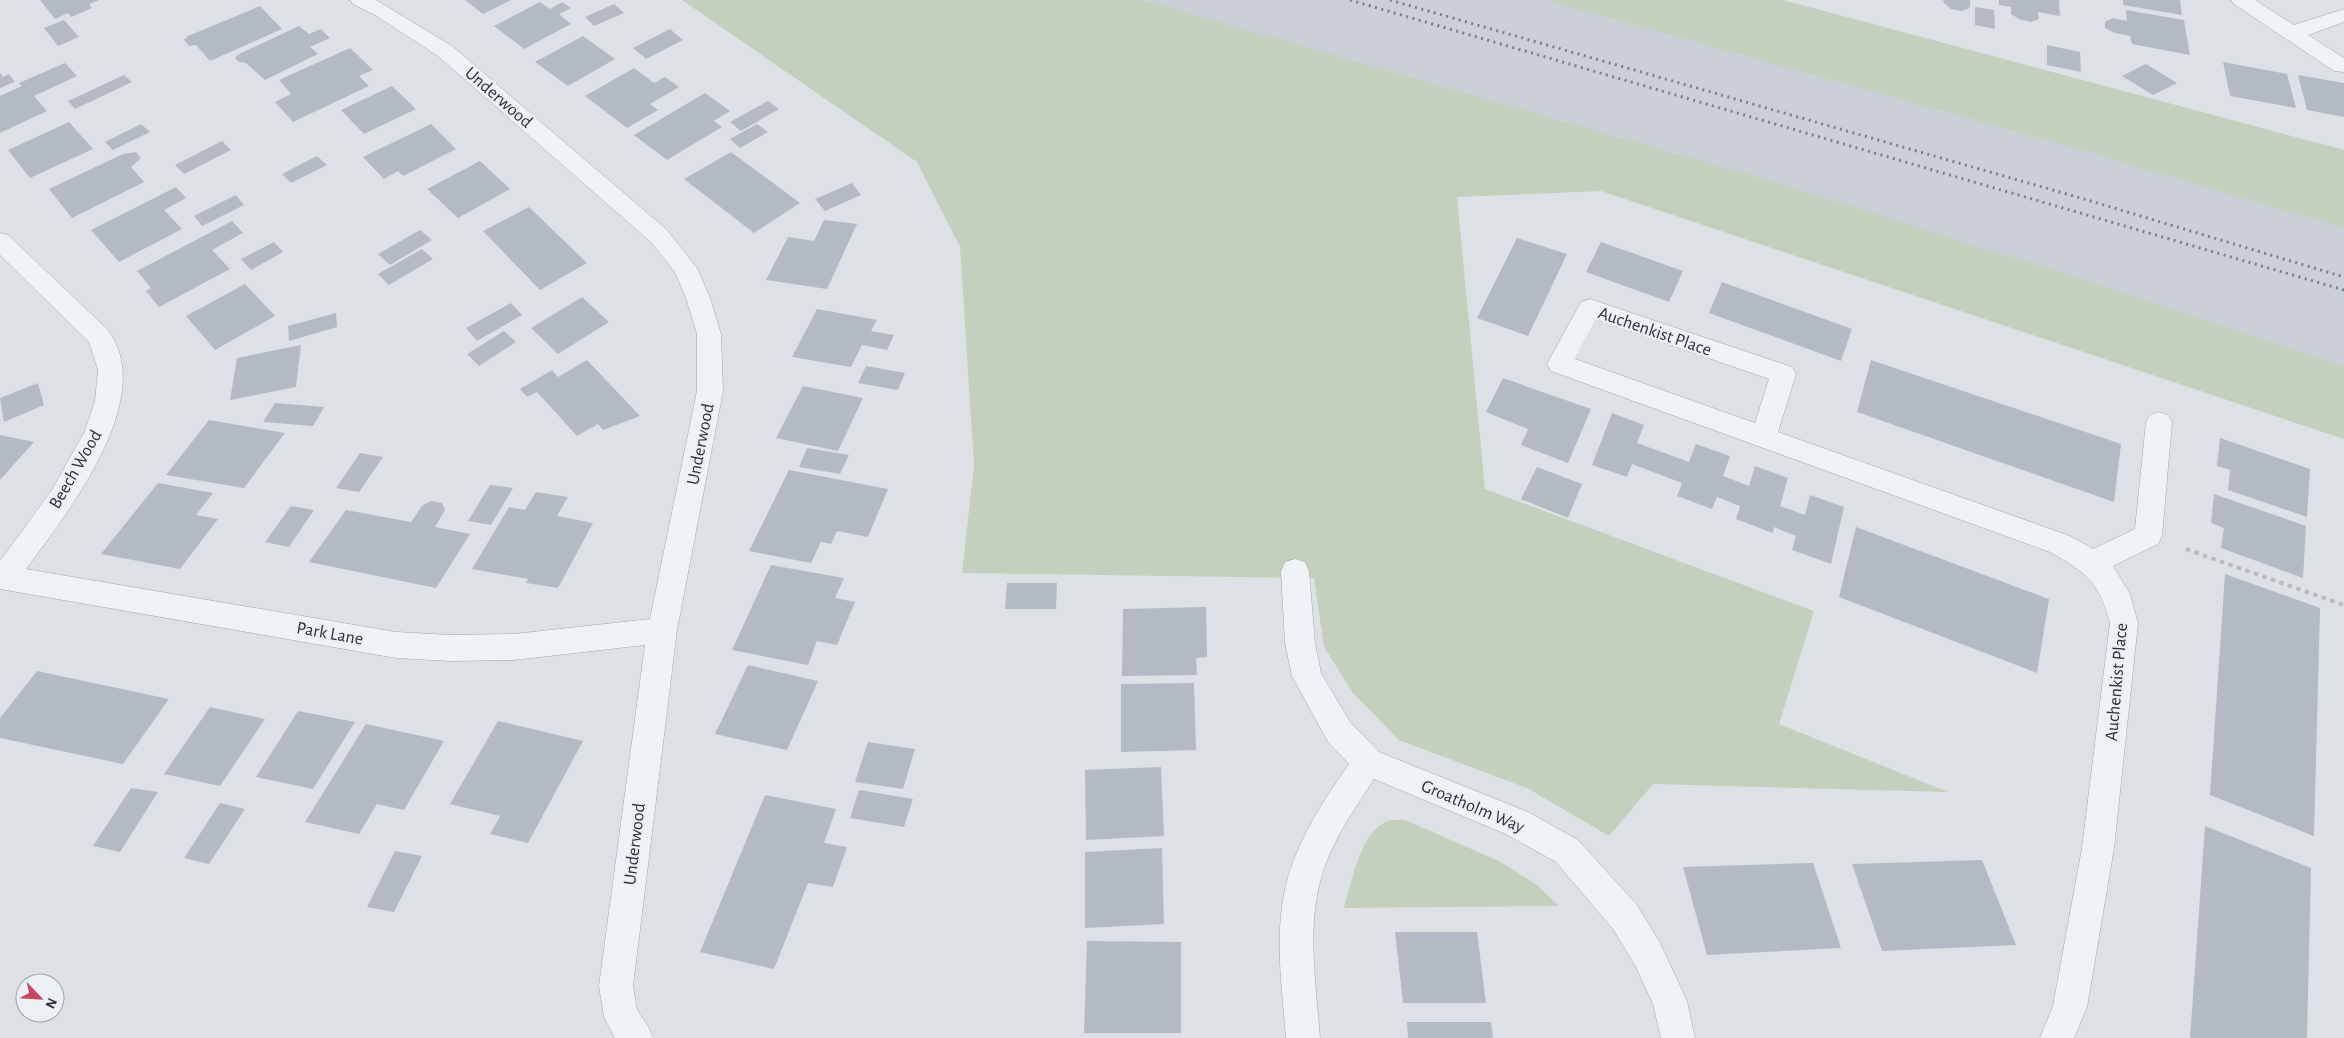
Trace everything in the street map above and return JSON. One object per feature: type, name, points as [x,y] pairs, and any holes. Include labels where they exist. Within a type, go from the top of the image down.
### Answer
[{"type":"street","name":"Underwood","points":[[360,0],[391,16],[446,51],[659,236],[685,268],[698,298],[710,334],[710,392],[662,630],[616,986],[621,1017],[636,1038]]},
{"type":"street","points":[[2241,0],[2341,66]]},
{"type":"street","points":[[2292,33],[2344,15]]},
{"type":"street","name":"Beech Wood","points":[[0,241],[102,341],[111,364],[111,390],[98,433],[61,498],[2,578]]},
{"type":"street","name":"Auchenkist Place","points":[[1764,436],[1783,374],[1590,308],[1560,364],[2060,544],[2092,563],[2111,582],[2119,601],[2124,623],[2098,848],[2070,1007],[2057,1038]]},
{"type":"street","points":[[2092,563],[2148,536],[2159,422]]},
{"type":"street","name":"Groatholm Way","points":[[1295,571],[1300,643],[1307,676],[1340,732],[1368,762],[1517,823],[1567,851],[1624,917],[1648,955],[1670,1002],[1678,1038]]},
{"type":"street","name":"Park Lane","points":[[2,578],[396,645],[450,648],[514,647],[662,630]]},
{"type":"street","points":[[1303,1038],[1297,944],[1299,903],[1309,864],[1327,825],[1368,762]]},
{"type":"path","points":[[2148,536],[2344,605]]},
{"type":"shaded area","points":[[1143,0],[1545,0],[2081,150],[2344,228],[2344,366],[2065,274],[1782,184]]},
{"type":"green space","points":[[682,0],[1143,0],[1782,184],[2065,274],[2344,366],[2344,439],[1601,191],[1457,197],[1485,489],[1814,611],[1779,724],[1948,792],[1653,784],[1609,836],[1527,788],[1399,740],[1353,693],[1324,647],[1314,578],[962,573],[974,465],[960,247],[917,162]]},
{"type":"green space","points":[[1545,0],[1783,0],[2344,150],[2344,228],[2081,150]]},
{"type":"green space","points":[[1391,820],[1405,820],[1499,861],[1537,885],[1559,906],[1344,908],[1354,871],[1365,844],[1372,833],[1381,825]]},
{"type":"building","points":[[40,0],[99,0],[89,4],[92,8],[71,17],[68,13],[55,19]]},
{"type":"building","points":[[465,0],[511,0],[483,14]]},
{"type":"building","points":[[1943,0],[1970,0],[1970,8],[1962,11],[1951,9]]},
{"type":"building","points":[[1999,0],[2059,0],[2060,16],[2038,12],[2039,19],[2031,22],[2019,19],[2011,14],[2011,7],[1999,5]]},
{"type":"building","points":[[2123,0],[2180,0],[2182,15],[2123,5]]},
{"type":"building","points":[[540,2],[550,9],[562,2],[571,8],[559,14],[571,24],[524,49],[494,26]]},
{"type":"building","points":[[614,4],[624,13],[594,26],[585,17]]},
{"type":"building","points":[[260,6],[282,29],[210,61],[196,45],[189,46],[184,40],[188,36]]},
{"type":"building","points":[[1975,7],[1994,10],[1995,29],[1975,25]]},
{"type":"building","points":[[2126,10],[2184,20],[2190,55],[2132,44],[2130,36],[2115,33],[2105,28],[2105,22],[2113,18],[2127,21]]},
{"type":"building","points":[[64,20],[79,37],[58,46],[44,28]]},
{"type":"building","points":[[299,26],[309,34],[321,29],[330,38],[310,47],[318,54],[265,80],[246,63],[239,62],[235,58],[239,54]]},
{"type":"building","points":[[670,29],[683,40],[646,59],[633,48]]},
{"type":"building","points":[[583,36],[615,59],[568,86],[535,62]]},
{"type":"building","points":[[2047,45],[2080,52],[2081,72],[2047,65]]},
{"type":"building","points":[[350,48],[373,70],[359,76],[369,86],[293,122],[275,102],[291,94],[279,80]]},
{"type":"building","points":[[2223,62],[2287,74],[2296,108],[2230,96]]},
{"type":"building","points":[[65,63],[77,76],[34,96],[47,111],[0,133],[0,96],[22,86],[19,83]]},
{"type":"building","points":[[2146,64],[2177,83],[2153,95],[2122,76]]},
{"type":"building","points":[[634,68],[654,83],[665,77],[679,87],[650,104],[658,110],[627,128],[585,96]]},
{"type":"building","points":[[0,73],[3,77],[9,74],[15,82],[0,88]]},
{"type":"building","points":[[124,75],[132,82],[75,109],[68,101]]},
{"type":"building","points":[[2298,75],[2344,83],[2344,117],[2307,110]]},
{"type":"building","points":[[392,86],[416,109],[364,134],[341,110]]},
{"type":"building","points":[[705,93],[730,111],[714,121],[722,127],[667,160],[634,135]]},
{"type":"building","points":[[768,101],[779,109],[741,131],[730,122]]},
{"type":"building","points":[[69,122],[93,149],[30,178],[8,150]]},
{"type":"building","points":[[141,124],[150,132],[113,150],[105,142]]},
{"type":"building","points":[[431,124],[456,149],[403,176],[398,171],[384,179],[363,157]]},
{"type":"building","points":[[757,124],[768,132],[740,148],[730,139]]},
{"type":"building","points":[[222,141],[231,150],[184,174],[175,165]]},
{"type":"building","points":[[136,152],[141,158],[131,167],[144,182],[72,218],[49,189],[123,154]]},
{"type":"building","points":[[731,152],[800,203],[754,233],[684,179]]},
{"type":"building","points":[[317,156],[327,165],[291,183],[282,174]]},
{"type":"building","points":[[480,161],[510,189],[458,218],[427,189]]},
{"type":"building","points":[[852,183],[861,195],[825,211],[815,199]]},
{"type":"building","points":[[176,187],[186,198],[164,210],[182,229],[119,262],[91,230]]},
{"type":"building","points":[[236,195],[244,205],[202,226],[194,216]]},
{"type":"building","points":[[529,207],[587,263],[540,290],[483,231]]},
{"type":"building","points":[[824,220],[857,224],[827,289],[766,280],[788,237],[814,241]]},
{"type":"building","points":[[232,221],[243,233],[212,250],[230,269],[159,307],[146,291],[151,288],[137,271]]},
{"type":"building","points":[[420,230],[432,240],[390,265],[378,254]]},
{"type":"building","points":[[1517,238],[1567,254],[1528,336],[1477,318]]},
{"type":"building","points":[[274,242],[283,252],[251,270],[241,259]]},
{"type":"building","points":[[1601,242],[1683,271],[1669,302],[1586,272]]},
{"type":"building","points":[[422,249],[433,259],[389,285],[378,274]]},
{"type":"building","points":[[1722,282],[1852,329],[1841,361],[1709,313]]},
{"type":"building","points":[[245,284],[275,316],[215,350],[186,316]]},
{"type":"building","points":[[582,297],[609,322],[558,354],[531,328]]},
{"type":"building","points":[[511,303],[522,315],[477,341],[466,328]]},
{"type":"building","points":[[817,309],[877,320],[871,331],[894,335],[887,350],[862,345],[851,367],[792,357]]},
{"type":"building","points":[[336,313],[337,327],[289,341],[288,326]]},
{"type":"building","points":[[504,331],[516,342],[479,366],[467,354]]},
{"type":"building","points":[[301,345],[296,387],[230,400],[237,358]]},
{"type":"building","points":[[587,360],[640,416],[603,430],[598,424],[577,436],[537,392],[527,397],[520,389],[552,370],[558,377]]},
{"type":"building","points":[[1871,360],[2121,444],[2114,502],[1857,412]]},
{"type":"building","points":[[866,366],[905,373],[898,390],[858,383]]},
{"type":"building","points":[[1503,378],[1591,409],[1568,463],[1521,445],[1528,429],[1486,412]]},
{"type":"building","points":[[38,383],[44,405],[4,422],[0,398]]},
{"type":"building","points":[[803,386],[863,398],[838,451],[776,438]]},
{"type":"building","points":[[275,403],[324,407],[313,426],[263,422]]},
{"type":"building","points":[[1612,413],[1644,425],[1637,443],[1689,462],[1696,444],[1730,456],[1723,476],[1749,486],[1755,466],[1788,478],[1780,506],[1805,515],[1810,495],[1844,507],[1831,564],[1792,550],[1796,536],[1774,527],[1773,533],[1736,519],[1740,506],[1717,497],[1712,509],[1677,496],[1682,483],[1632,464],[1627,477],[1592,465]]},
{"type":"building","points":[[209,420],[285,433],[244,488],[166,475]]},
{"type":"building","points":[[0,435],[34,442],[0,480]]},
{"type":"building","points":[[2220,438],[2310,469],[2307,517],[2228,490],[2230,470],[2217,466]]},
{"type":"building","points":[[807,448],[849,455],[840,474],[799,467]]},
{"type":"building","points":[[360,453],[383,457],[359,492],[336,488]]},
{"type":"building","points":[[1537,467],[1582,484],[1568,518],[1521,499]]},
{"type":"building","points":[[789,470],[888,489],[868,537],[837,531],[831,544],[821,542],[811,563],[749,551]]},
{"type":"building","points":[[158,483],[213,493],[196,515],[218,519],[180,569],[101,554]]},
{"type":"building","points":[[490,485],[513,488],[491,525],[468,521]]},
{"type":"building","points":[[536,492],[568,497],[557,516],[593,523],[558,588],[526,583],[528,579],[472,569],[509,507],[525,510]]},
{"type":"building","points":[[2214,494],[2306,526],[2303,578],[2221,548],[2224,528],[2211,523]]},
{"type":"building","points":[[431,501],[442,503],[445,510],[435,527],[470,534],[436,588],[309,562],[346,510],[411,522],[422,506]]},
{"type":"building","points":[[291,506],[314,510],[289,547],[265,542]]},
{"type":"building","points":[[1856,527],[2049,599],[2037,673],[1839,597]]},
{"type":"building","points":[[771,565],[844,578],[835,598],[855,602],[837,645],[817,641],[808,665],[732,650]]},
{"type":"building","points":[[2225,574],[2320,608],[2314,836],[2210,795]]},
{"type":"building","points":[[1007,583],[1057,583],[1056,609],[1005,609]]},
{"type":"building","points":[[1206,607],[1207,657],[1196,658],[1197,675],[1122,676],[1123,609]]},
{"type":"building","points":[[748,665],[818,681],[787,750],[715,734]]},
{"type":"building","points":[[37,671],[169,699],[123,764],[0,738],[0,718]]},
{"type":"building","points":[[1194,683],[1196,750],[1121,752],[1121,684]]},
{"type":"building","points":[[210,707],[265,719],[220,786],[164,774]]},
{"type":"building","points":[[298,711],[355,722],[313,789],[256,777]]},
{"type":"building","points":[[498,721],[583,741],[528,843],[490,834],[500,816],[450,804]]},
{"type":"building","points":[[366,724],[444,741],[404,810],[377,804],[359,834],[305,822]]},
{"type":"building","points":[[868,742],[915,749],[903,789],[855,782]]},
{"type":"building","points":[[1161,767],[1164,836],[1086,840],[1085,770]]},
{"type":"building","points":[[131,788],[158,792],[120,852],[93,846]]},
{"type":"building","points":[[859,790],[913,799],[904,827],[850,818]]},
{"type":"building","points":[[765,795],[836,809],[824,843],[847,847],[833,887],[808,883],[774,969],[700,952]]},
{"type":"building","points":[[220,803],[245,809],[209,864],[184,858]]},
{"type":"building","points":[[2205,826],[2311,868],[2307,1038],[2190,1038]]},
{"type":"building","points":[[1162,848],[1164,924],[1085,928],[1085,852]]},
{"type":"building","points":[[395,851],[422,856],[394,912],[367,907]]},
{"type":"building","points":[[1982,860],[2016,945],[1882,951],[1852,864]]},
{"type":"building","points":[[1813,863],[1841,948],[1707,955],[1683,867]]},
{"type":"building","points":[[1395,932],[1477,932],[1486,1003],[1403,1003]]},
{"type":"building","points":[[1087,941],[1181,942],[1181,1033],[1084,1033]]},
{"type":"building","points":[[1407,1022],[1491,1022],[1493,1038],[1408,1038]]},
{"type":"railway","points":[[1350,0],[2344,290]]},
{"type":"railway","points":[[1390,0],[2084,199],[2344,277]]}]
